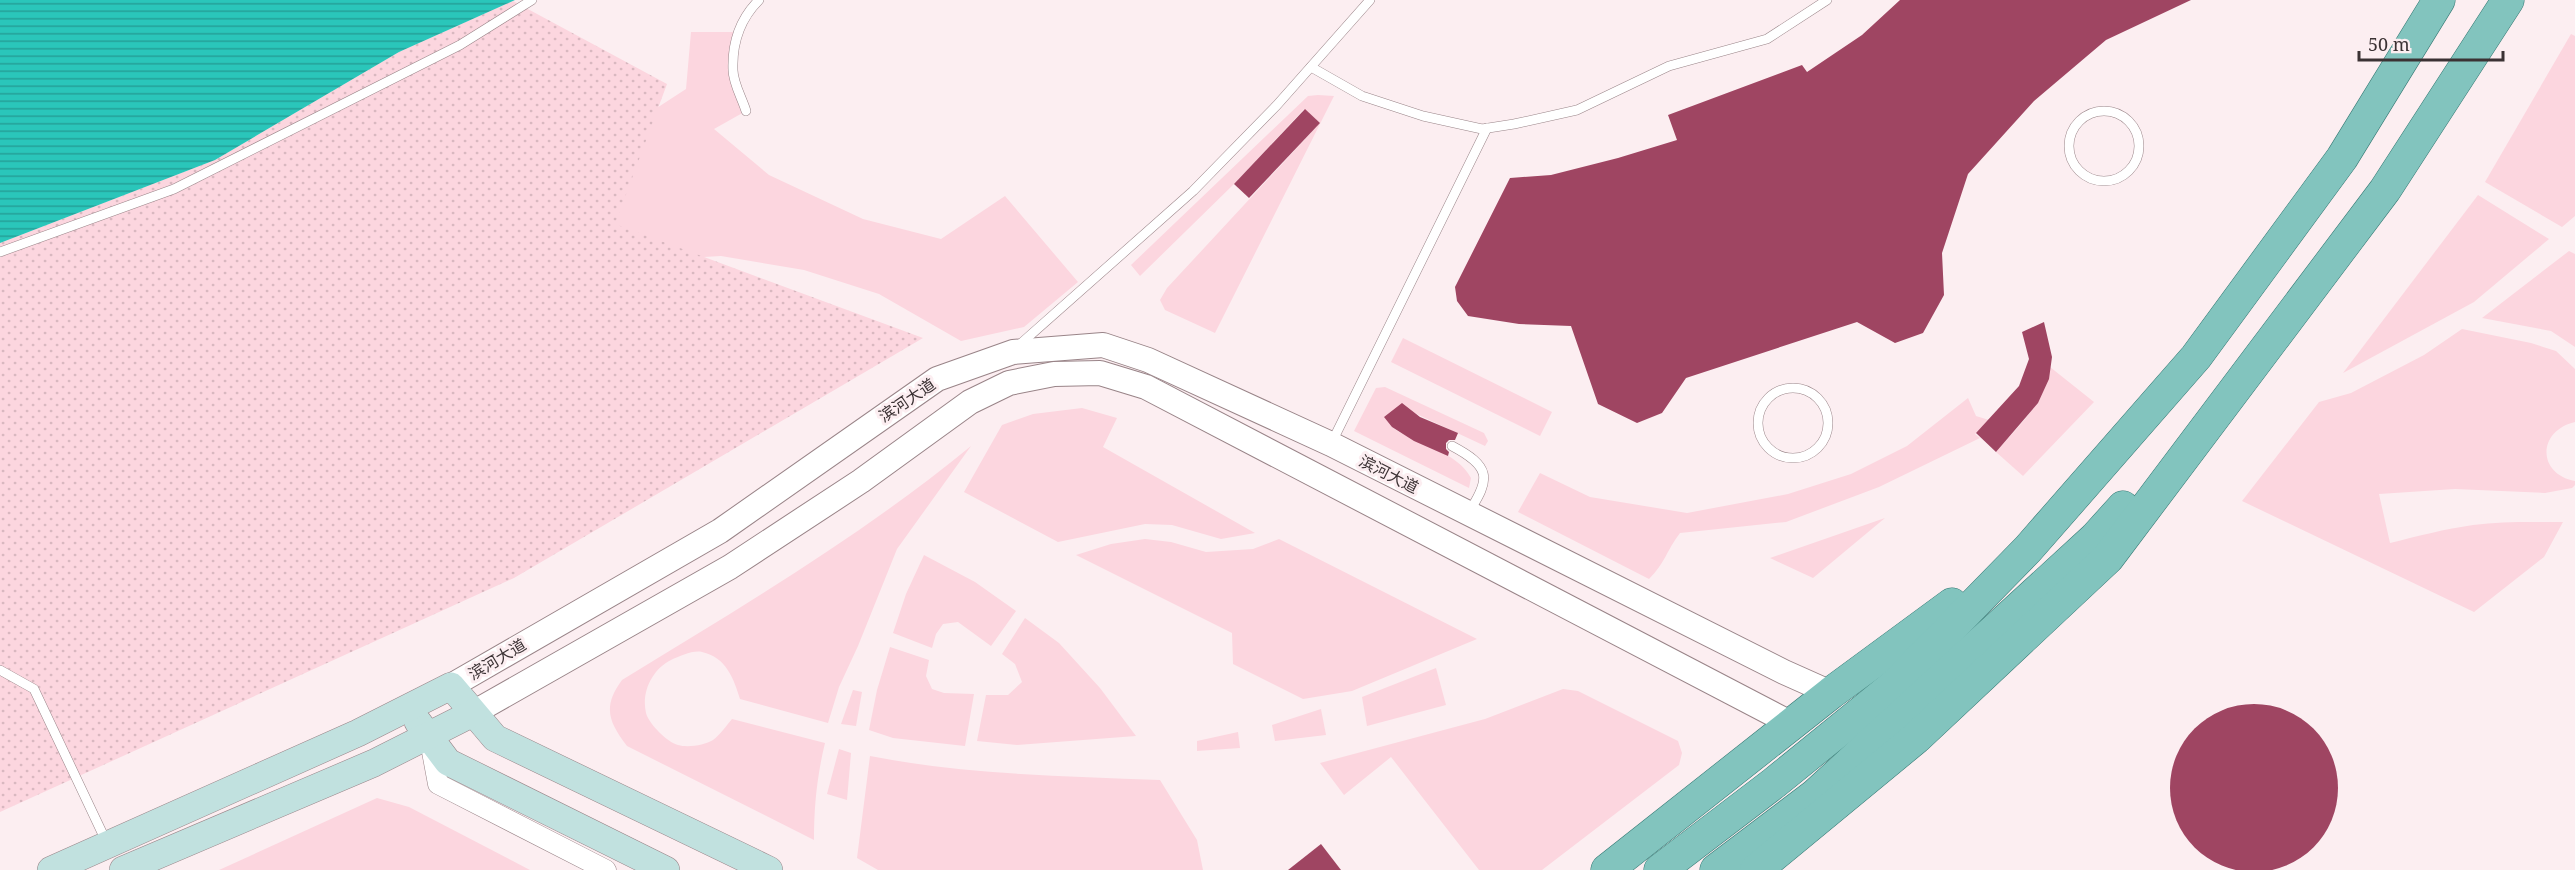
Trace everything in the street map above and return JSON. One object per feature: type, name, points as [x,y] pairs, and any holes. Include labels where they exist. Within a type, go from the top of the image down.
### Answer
[{"type":"main road","points":[[1660,870],[1774,783],[1896,684],[2028,549],[2196,357],[2343,158],[2439,0]]},
{"type":"main road","points":[[1756,870],[1916,738],[2108,558],[2385,190],[2508,0]]},
{"type":"main road","points":[[1716,870],[1815,795],[2095,538],[2246,374]]},
{"type":"main road","points":[[1607,870],[1831,693],[2028,549]]},
{"type":"main road","points":[[451,686],[495,738],[769,870]]},
{"type":"main road","name":"滨河大道","points":[[51,870],[358,734],[451,686]]},
{"type":"main road","points":[[409,709],[448,762],[666,870]]},
{"type":"main road","points":[[123,870],[374,763],[473,713]]},
{"type":"street","name":"滨河大道","points":[[451,686],[720,531],[937,379],[1013,352],[1103,345],[1148,360],[1331,444],[1467,514],[1831,693]]},
{"type":"street","points":[[473,713],[730,567],[861,482],[970,402],[1021,381],[1054,374],[1100,373],[1146,387],[1792,724]]},
{"type":"street","points":[[429,735],[438,784],[606,870]]},
{"type":"lane","points":[[0,252],[174,189],[460,45],[532,0]]},
{"type":"lane","points":[[746,111],[733,71],[737,32],[749,10],[759,0]]},
{"type":"lane","points":[[1013,352],[1193,191],[1311,67],[1370,0]]},
{"type":"lane","points":[[1311,67],[1362,96],[1423,116],[1487,128],[1577,110],[1669,66],[1767,39],[1827,0]]},
{"type":"lane","points":[[2109,111],[2130,122],[2139,143],[2139,155],[2133,166],[2116,180],[2104,182],[2083,174],[2075,166],[2070,156],[2069,144],[2077,123],[2086,116],[2109,111]]},
{"type":"lane","points":[[1331,444],[1487,128]]},
{"type":"lane","points":[[1798,387],[1819,398],[1828,420],[1827,432],[1822,443],[1814,451],[1793,458],[1772,451],[1763,443],[1757,421],[1760,410],[1770,396],[1786,388],[1798,387]]},
{"type":"lane","points":[[1452,446],[1474,458],[1484,474],[1482,493],[1467,514]]},
{"type":"lane","points":[[0,670],[34,689],[107,844]]},
{"type":"shaded area","points":[[513,1],[667,84],[615,224],[923,338],[514,578],[0,812],[0,243],[215,160],[399,52]]},
{"type":"shaded area","points":[[691,32],[737,32],[733,71],[746,111],[714,129],[769,175],[863,219],[941,239],[1005,196],[1078,282],[1024,327],[961,341],[879,294],[804,270],[721,256],[651,260],[564,176],[586,154],[686,89]]},
{"type":"shaded area","points":[[2571,34],[2575,36],[2575,216],[2562,227],[2485,182]]},
{"type":"shaded area","points":[[1308,96],[1334,96],[1215,333],[1165,310],[1160,300],[1167,288],[1320,123],[1304,109],[1234,184],[1140,276],[1131,265]]},
{"type":"shaded area","points":[[2478,195],[2549,239],[2474,302],[2343,373]]},
{"type":"shaded area","points":[[2569,251],[2575,254],[2575,347],[2551,331],[2482,318]]},
{"type":"shaded area","points":[[2462,329],[2531,343],[2556,351],[2575,369],[2575,422],[2554,434],[2548,443],[2546,452],[2548,462],[2554,470],[2563,477],[2575,481],[2572,488],[2545,493],[2455,489],[2379,494],[2390,543],[2473,525],[2507,522],[2563,522],[2544,557],[2474,612],[2242,501],[2319,402],[2351,393],[2424,355]]},
{"type":"shaded area","points":[[1403,338],[1552,412],[1540,436],[1391,362]]},
{"type":"shaded area","points":[[2050,367],[2094,402],[2023,476],[1996,452],[2037,402]]},
{"type":"shaded area","points":[[1385,387],[1484,433],[1488,441],[1485,446],[1408,410],[1392,427],[1456,461],[1471,478],[1469,488],[1354,431],[1376,388]]},
{"type":"shaded area","points":[[1968,398],[1976,416],[1989,420],[1975,434],[1980,438],[1879,487],[1786,522],[1680,533],[1649,579],[1518,512],[1540,473],[1590,497],[1687,513],[1788,494],[1851,474],[1907,446]]},
{"type":"shaded area","points":[[1082,408],[1117,418],[1103,447],[1255,533],[1221,539],[1172,525],[1145,524],[1058,542],[964,492],[1002,425],[1033,414]]},
{"type":"shaded area","points":[[971,446],[897,549],[839,687],[828,723],[740,699],[728,670],[717,659],[702,652],[682,655],[665,664],[654,675],[647,689],[645,705],[648,717],[664,736],[678,745],[691,746],[710,742],[732,719],[825,743],[816,791],[814,840],[627,746],[612,722],[610,714],[612,698],[622,680],[801,569],[888,510]]},
{"type":"shaded area","points":[[1885,518],[1813,578],[1770,558]]},
{"type":"shaded area","points":[[1145,539],[1171,542],[1206,552],[1253,549],[1279,539],[1477,639],[1352,691],[1303,699],[1233,664],[1232,633],[1076,555],[1111,544]]},
{"type":"shaded area","points":[[924,555],[975,582],[1016,611],[991,646],[958,622],[943,624],[936,634],[932,648],[893,633],[906,594]]},
{"type":"shaded area","points":[[1025,618],[1059,643],[1100,688],[1136,736],[1017,745],[977,741],[986,695],[1008,695],[1022,682],[1015,664],[1002,654]]},
{"type":"shaded area","points":[[890,647],[929,660],[926,676],[932,689],[944,693],[974,694],[965,746],[893,738],[869,730],[877,690]]},
{"type":"shaded area","points":[[1436,668],[1446,705],[1367,726],[1362,697]]},
{"type":"shaded area","points":[[1563,689],[1578,691],[1678,741],[1682,753],[1679,765],[1542,870],[1479,870],[1391,757],[1344,795],[1320,763],[1485,719]]},
{"type":"shaded area","points":[[853,690],[862,692],[856,726],[841,724]]},
{"type":"shaded area","points":[[1321,709],[1326,735],[1275,741],[1272,725]]},
{"type":"shaded area","points":[[1238,732],[1240,748],[1197,751],[1197,741]]},
{"type":"shaded area","points":[[839,749],[851,753],[847,800],[827,794]]},
{"type":"shaded area","points":[[870,756],[978,771],[1160,780],[1197,840],[1203,870],[878,870],[857,858]]},
{"type":"shaded area","points":[[377,798],[409,807],[530,870],[219,870]]},
{"type":"water","points":[[0,0],[515,0],[399,52],[215,160],[0,243]]},
{"type":"building","points":[[1900,0],[2191,0],[2106,40],[2034,101],[1968,174],[1942,253],[1944,295],[1923,333],[1895,343],[1857,322],[1686,378],[1662,413],[1637,423],[1598,404],[1571,326],[1519,324],[1468,316],[1457,301],[1455,287],[1510,178],[1551,175],[1677,140],[1668,115],[1802,65],[1807,72],[1862,35]]},
{"type":"building","points":[[1305,109],[1320,123],[1249,198],[1234,184]]},
{"type":"building","points":[[2044,322],[2052,357],[2049,379],[2038,403],[1996,452],[1976,433],[2019,386],[2029,359],[2022,332]]},
{"type":"building","points":[[1402,403],[1420,417],[1458,433],[1455,440],[1449,440],[1446,443],[1448,456],[1414,441],[1392,427],[1384,417]]},
{"type":"building","points":[[2254,704],[2286,711],[2301,718],[2313,729],[2324,741],[2331,756],[2338,788],[2331,820],[2324,835],[2313,847],[2301,858],[2286,865],[2254,872],[2222,865],[2207,858],[2195,847],[2184,835],[2177,820],[2170,788],[2177,756],[2184,741],[2195,729],[2207,718],[2222,711]]},
{"type":"building","points":[[1321,844],[1341,870],[1288,870]]}]
